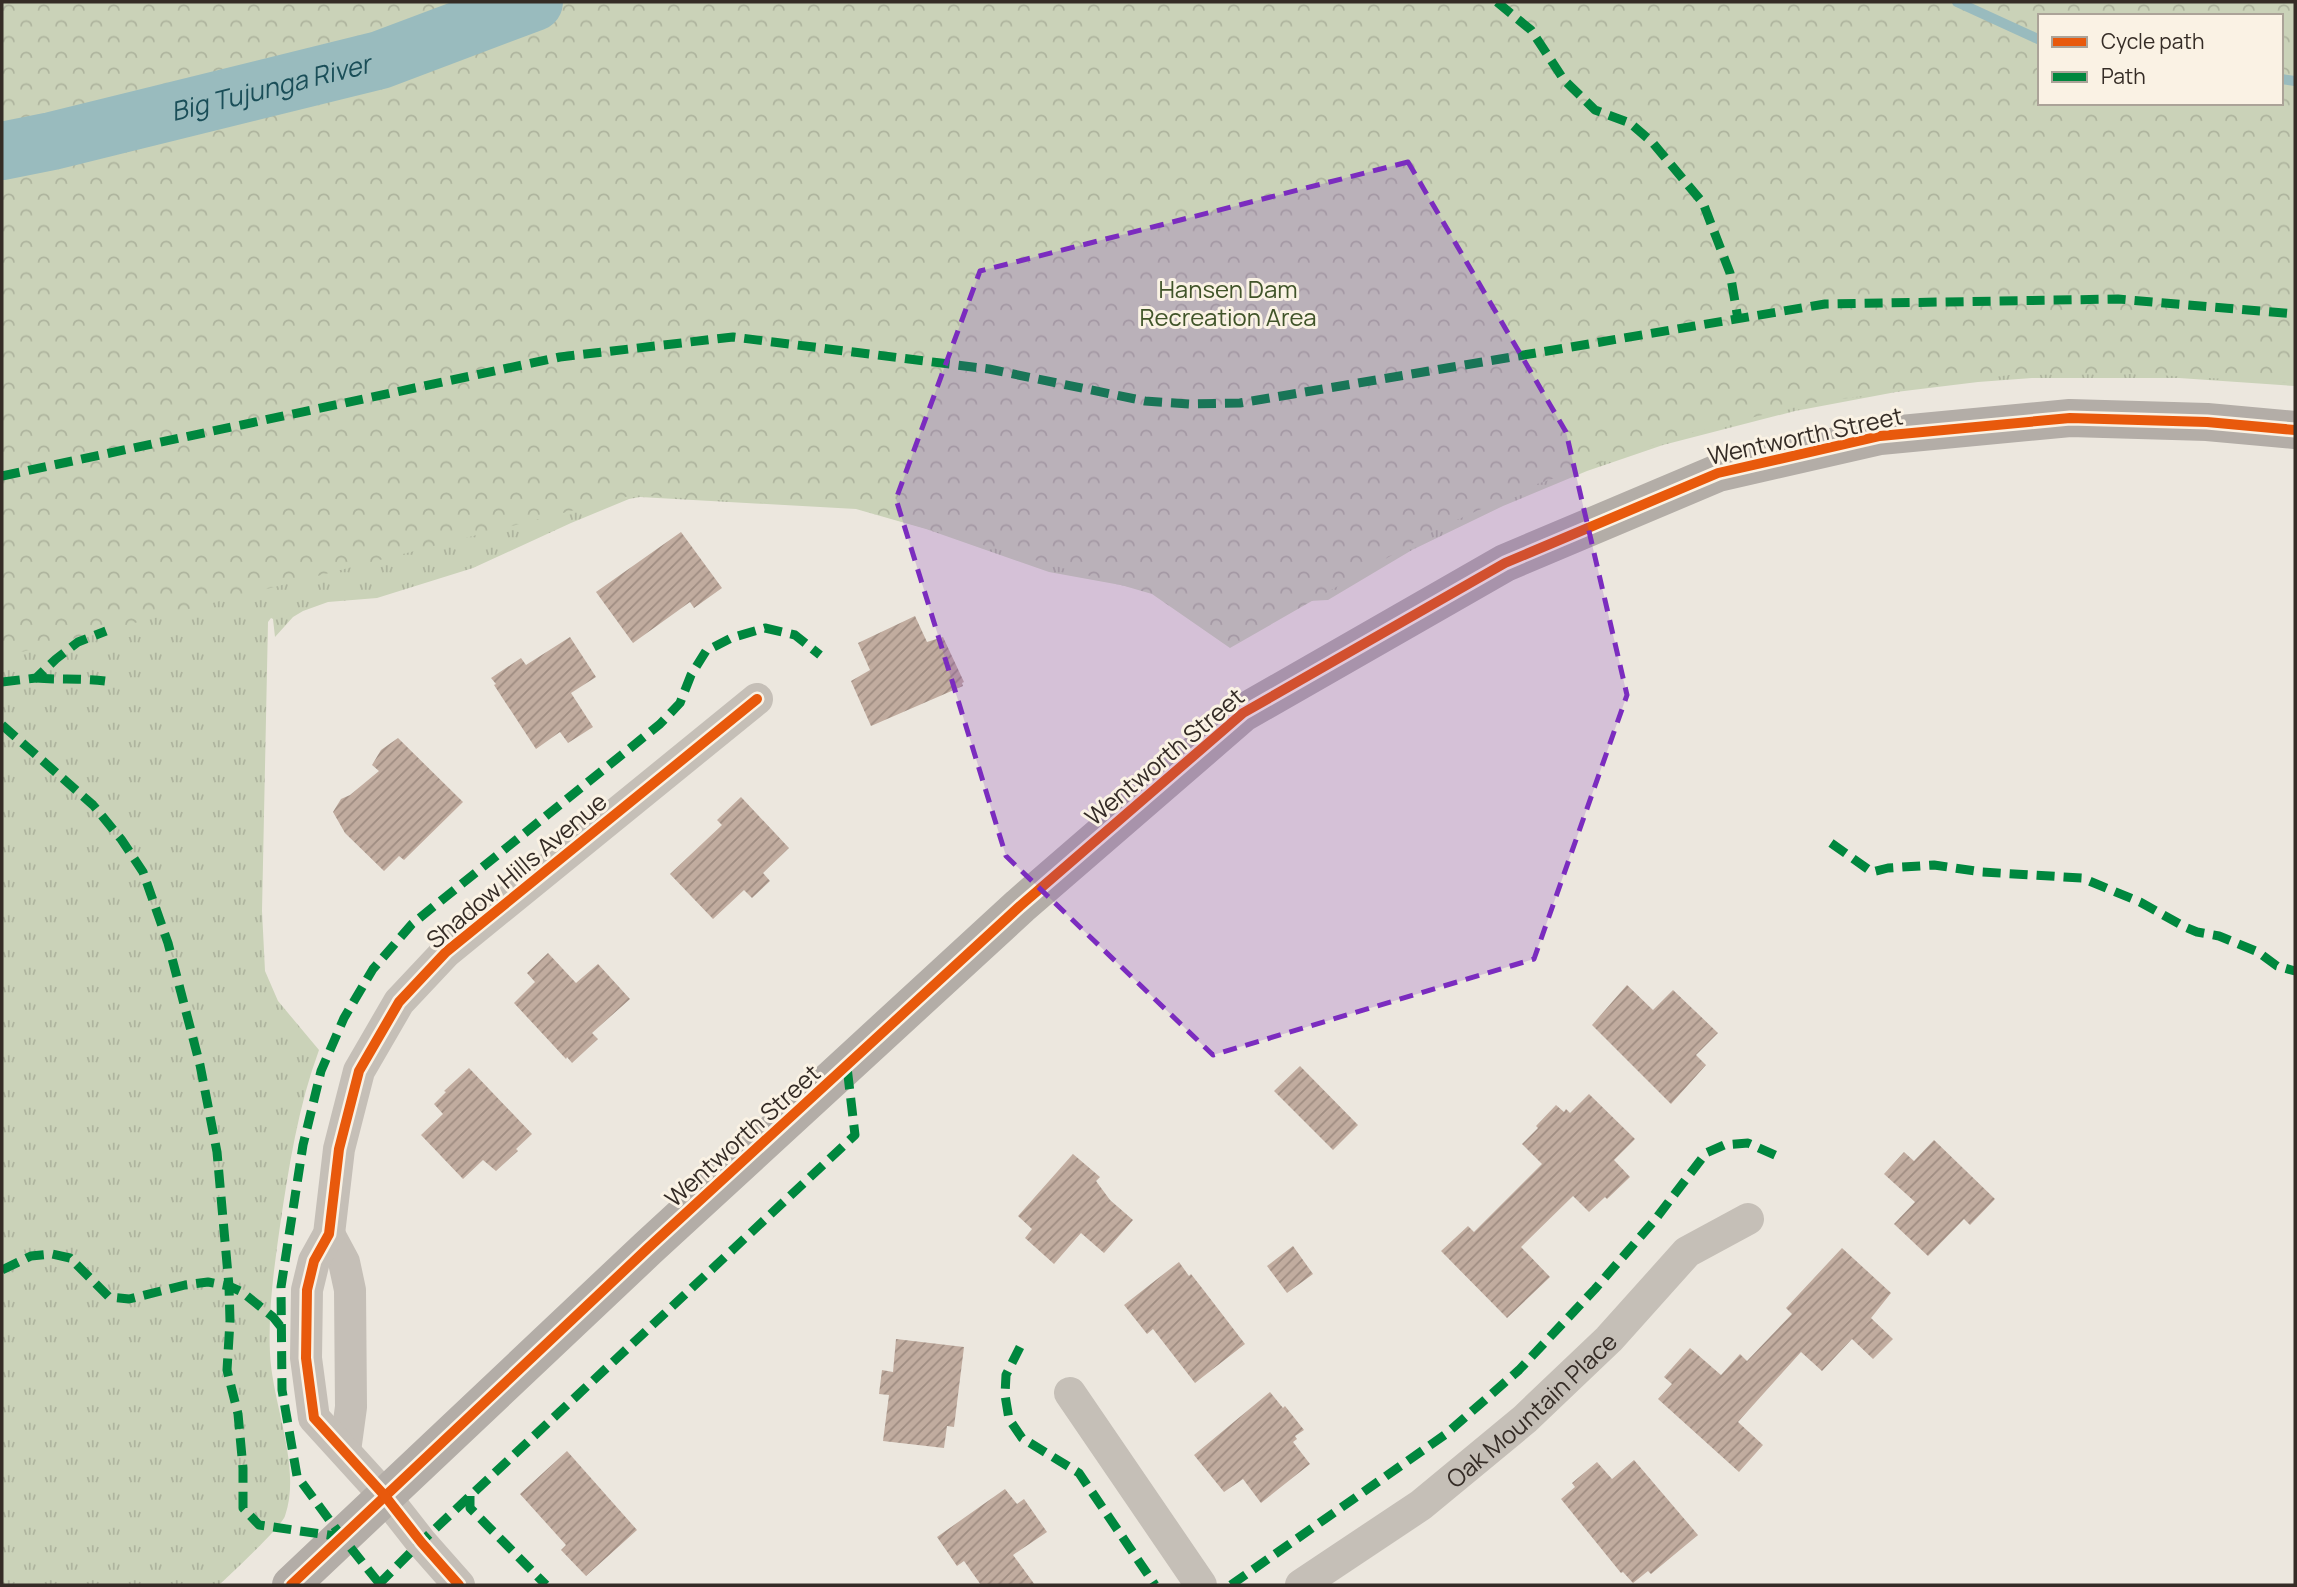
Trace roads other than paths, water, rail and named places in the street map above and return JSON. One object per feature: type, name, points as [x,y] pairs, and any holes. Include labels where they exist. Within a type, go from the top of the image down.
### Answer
[{"type":"main road","name":"Wentworth Street","points":[[291,1585],[648,1248],[1020,906],[1243,713],[1505,563],[1718,473],[1881,436],[2070,418],[2207,422],[2295,430]]},
{"type":"street","name":"Shadow Hills Avenue","points":[[459,1585],[385,1496],[314,1418],[306,1358],[307,1290],[314,1261],[329,1234],[339,1149],[359,1071],[399,1002],[446,952],[757,699]]},
{"type":"street","name":"Oak Mountain Place","points":[[1301,1585],[1421,1505],[1525,1419],[1609,1339],[1688,1252],[1748,1219]]},
{"type":"street","points":[[329,1234],[344,1262],[350,1290],[351,1407],[345,1451]]},
{"type":"street","points":[[306,1329],[316,1317],[327,1314],[340,1317],[349,1328]]},
{"type":"street","points":[[1070,1393],[1200,1585]]},
{"type":"waterway","name":"Big Tujunga River","points":[[2,151],[380,60],[534,2]]},
{"type":"waterway","points":[[1957,2],[2038,39]]},
{"type":"waterway","points":[[2283,79],[2295,81]]},
{"type":"park label","name":"Hansen Dam Recreation Area","points":[[1228,302]]}]
